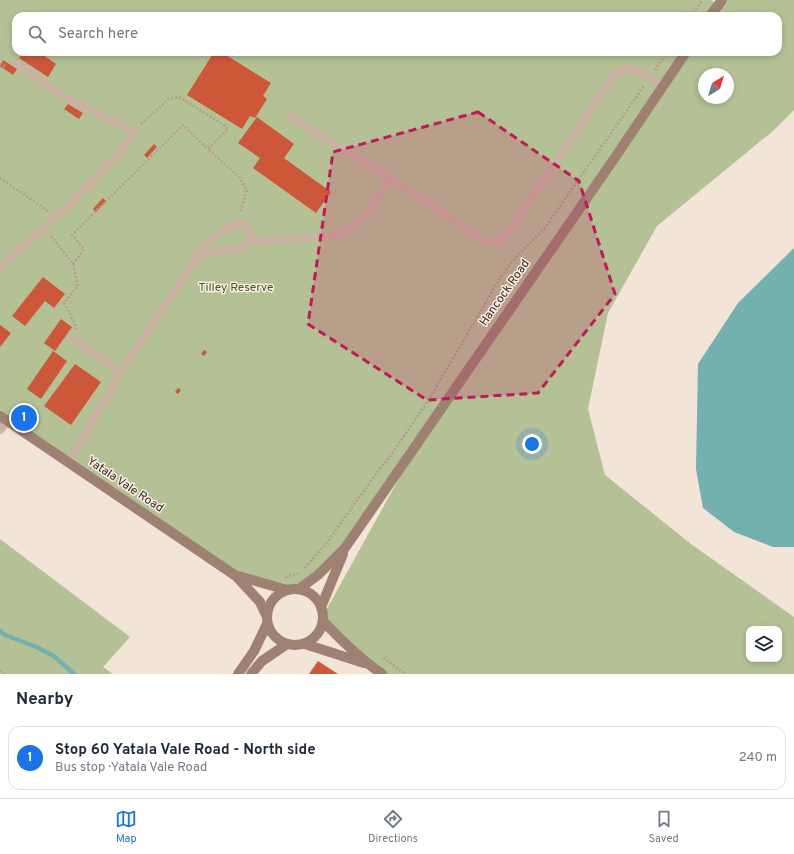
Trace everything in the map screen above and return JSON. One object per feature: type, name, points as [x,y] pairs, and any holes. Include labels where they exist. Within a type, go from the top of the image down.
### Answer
[{"type":"main road","points":[[713,12],[722,0]]},
{"type":"main road","name":"Hancock Road","points":[[299,589],[318,576],[345,548],[616,156],[683,56]]},
{"type":"main road","name":"Yatala Vale Road","points":[[2,422],[69,463],[236,576],[260,602],[267,620]]},
{"type":"main road","name":"Hancock Road","points":[[321,607],[345,548]]},
{"type":"main road","name":"Yatala Vale Road","points":[[236,576],[287,590]]},
{"type":"main road","points":[[238,674],[254,651],[267,620],[269,605],[274,597],[287,590],[299,589],[307,592],[314,596],[321,607],[323,620],[319,633],[313,640],[298,646],[287,644],[275,637],[267,620]]},
{"type":"main road","points":[[323,620],[369,666],[382,674]]},
{"type":"main road","points":[[251,674],[262,661],[287,644]]},
{"type":"main road","points":[[305,644],[369,666]]},
{"type":"lane","points":[[1,264],[20,251],[63,211],[118,155],[134,132],[64,97],[15,62]]},
{"type":"lane","points":[[290,116],[390,178],[482,240],[492,242],[500,240],[508,233],[614,73],[629,68],[639,71],[662,87]]},
{"type":"lane","points":[[190,268],[203,256],[212,252],[242,248],[252,241],[342,235],[364,217],[379,198],[390,178]]},
{"type":"lane","points":[[69,463],[121,372],[190,268],[200,249],[215,237],[238,223],[243,224],[249,230],[252,241]]},
{"type":"lane","points":[[73,339],[121,372]]},
{"type":"path","points":[[694,12],[702,0]]},
{"type":"path","points":[[279,576],[301,572],[328,542],[426,404],[507,268],[544,228],[664,56]]},
{"type":"path","points":[[134,132],[169,99],[178,97],[219,121],[228,129],[208,149]]},
{"type":"path","points":[[73,264],[84,249],[72,235],[183,125],[240,178],[247,190],[238,223]]},
{"type":"path","points":[[0,178],[56,217]]},
{"type":"path","points":[[44,228],[73,264],[78,286],[64,303],[76,326],[73,339]]},
{"type":"path","points":[[0,670],[4,674]]},
{"type":"highlighted area","points":[[478,112],[579,181],[615,294],[538,393],[427,400],[308,324],[333,152]]},
{"type":"green space","name":"Tilley Reserve","points":[[0,0],[712,0],[717,6],[721,0],[794,0],[794,110],[773,131],[657,226],[608,313],[588,409],[605,475],[691,544],[794,617],[794,674],[375,674],[352,659],[323,616],[423,435],[345,548],[299,589],[259,583],[236,576],[0,417]]},
{"type":"green space","points":[[0,539],[130,637],[103,667],[113,674],[0,674]]},
{"type":"water","points":[[794,248],[794,547],[773,547],[734,532],[703,508],[696,469],[698,364],[738,303]]},
{"type":"building","points":[[21,56],[45,56],[56,64],[48,77],[19,58]]},
{"type":"building","points":[[211,56],[227,56],[271,83],[263,96],[267,99],[255,118],[250,116],[242,129],[187,95]]},
{"type":"building","points":[[3,60],[17,69],[13,75],[0,66]]},
{"type":"building","points":[[68,104],[83,113],[79,119],[64,109]]},
{"type":"building","points":[[257,117],[294,144],[284,158],[331,192],[316,213],[253,168],[260,158],[238,143]]},
{"type":"building","points":[[154,144],[157,147],[147,158],[144,155]]},
{"type":"building","points":[[103,198],[106,201],[96,212],[93,209]]},
{"type":"building","points":[[43,277],[65,294],[54,308],[45,301],[25,326],[12,316]]},
{"type":"building","points":[[61,319],[72,327],[55,351],[44,343]]},
{"type":"building","points":[[0,325],[11,333],[0,347]]},
{"type":"building","points":[[204,350],[207,352],[204,356],[201,354]]},
{"type":"building","points":[[53,351],[67,361],[41,399],[27,389]]},
{"type":"building","points":[[75,364],[101,382],[71,425],[44,406]]},
{"type":"building","points":[[178,388],[181,390],[178,394],[175,392]]},
{"type":"building","points":[[318,661],[338,674],[309,674]]},
{"type":"waterway","points":[[0,631],[5,635],[39,648],[55,657],[74,674]]},
{"type":"place","name":"Stop 60 Yatala Vale Road - North side","points":[[24,418]]}]
